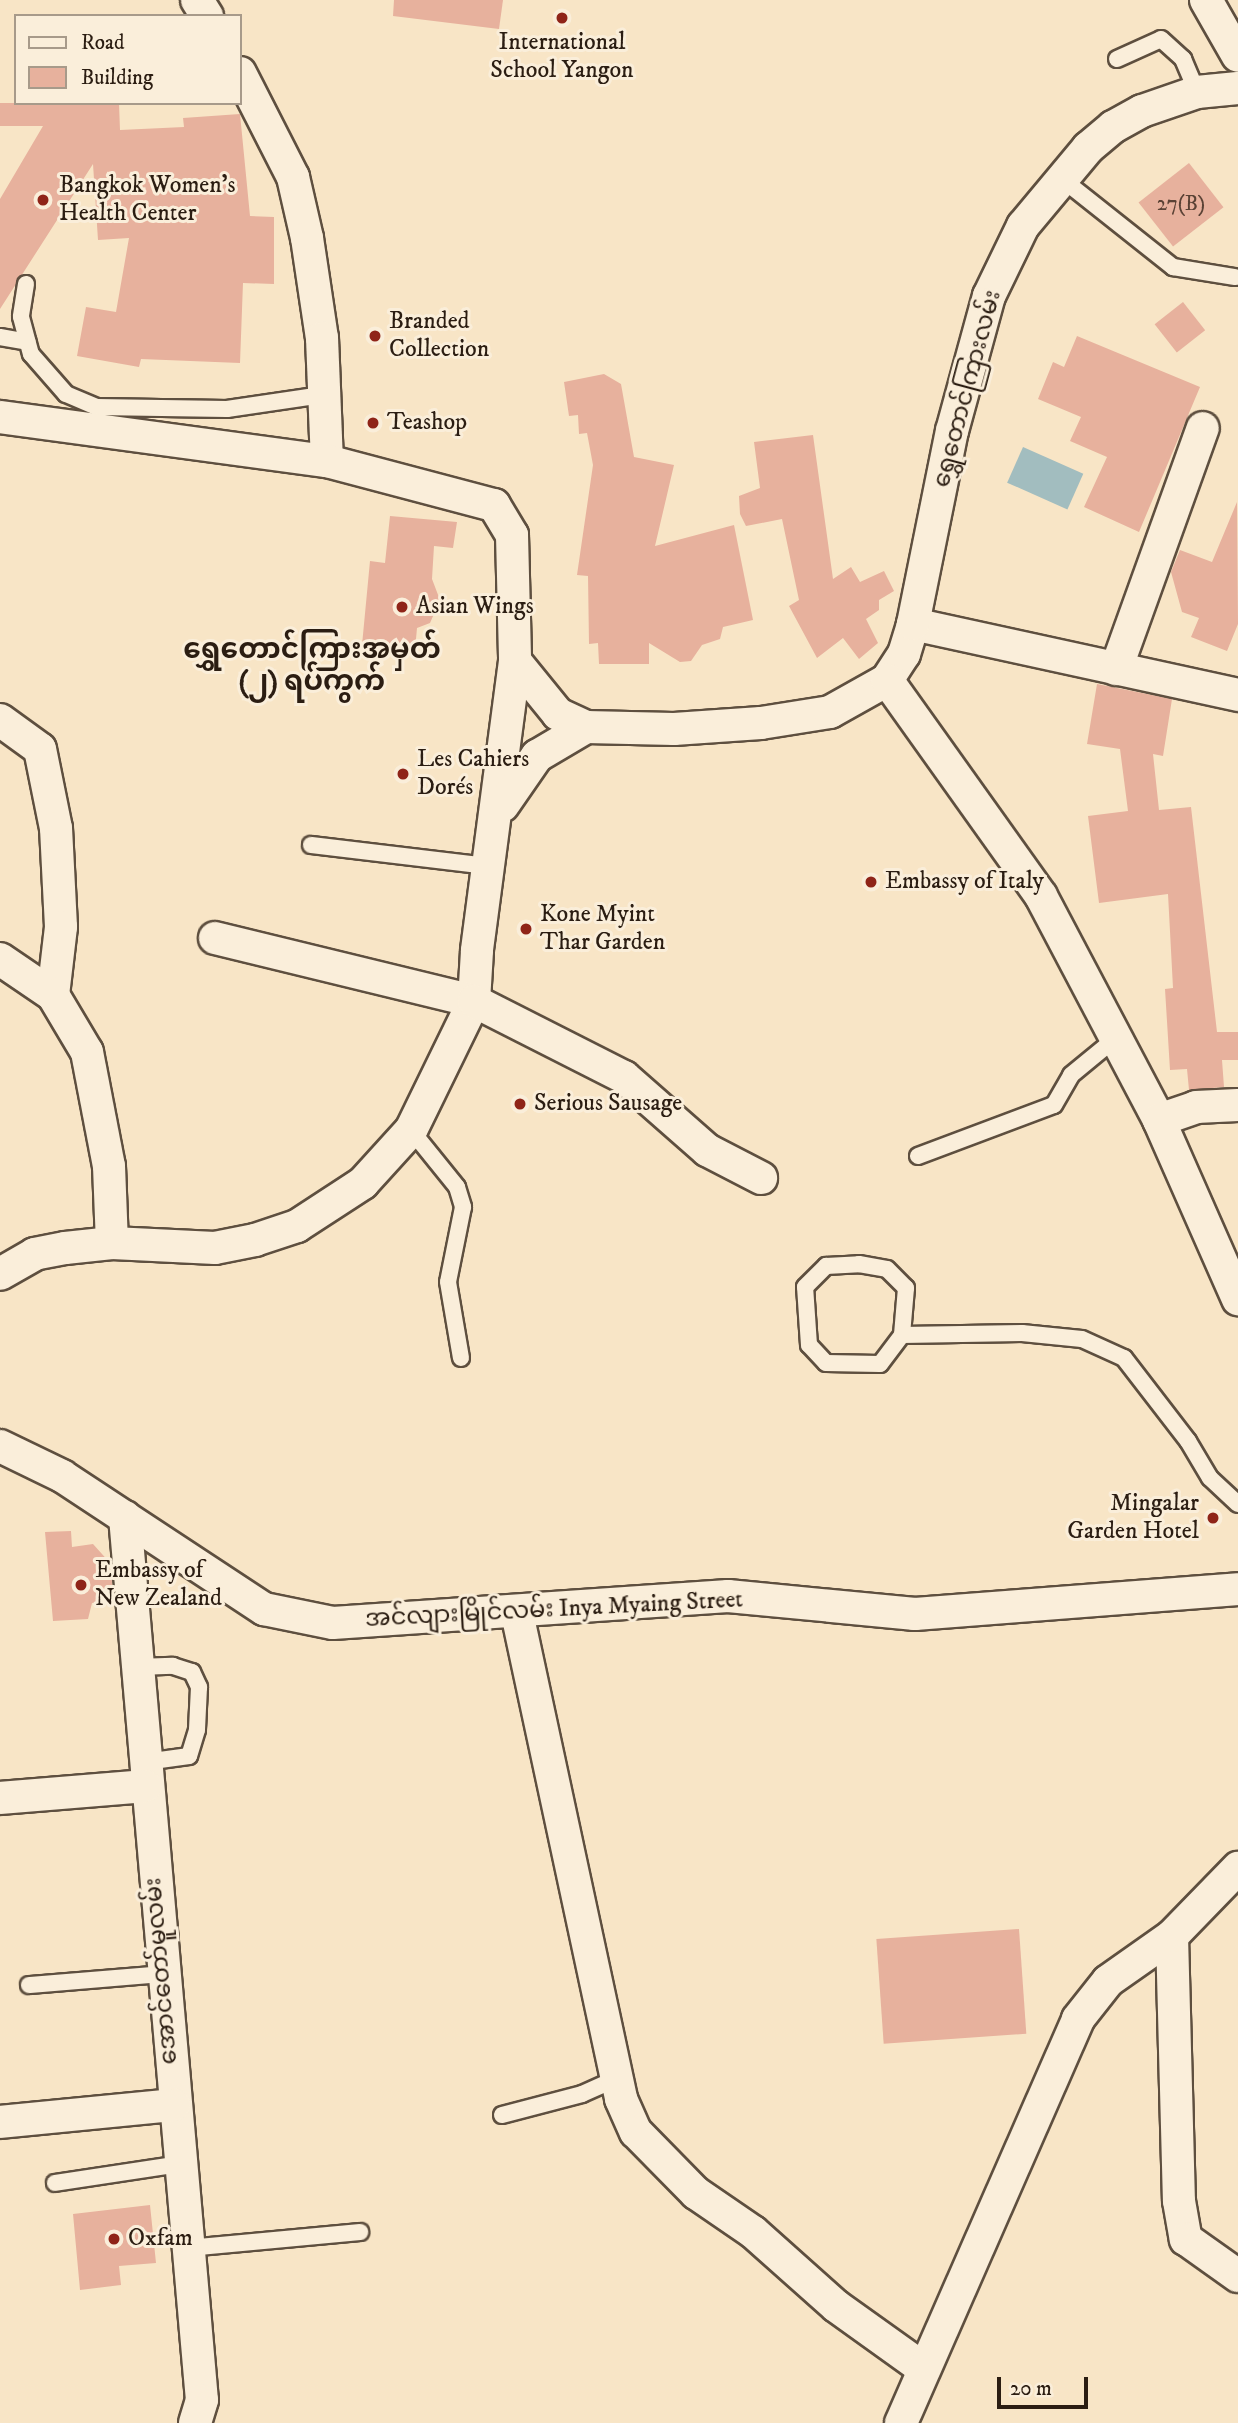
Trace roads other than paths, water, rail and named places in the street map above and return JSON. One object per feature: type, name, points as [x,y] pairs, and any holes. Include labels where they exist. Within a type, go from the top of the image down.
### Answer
[{"type":"street","points":[[1206,0],[1238,56]]},
{"type":"street","points":[[242,77],[293,177],[316,286],[327,461]]},
{"type":"street","name":"ရွှေတောင်ကြားလမ်း","points":[[909,639],[952,431],[989,296],[1023,226],[1062,179],[1113,127],[1142,111],[1197,92],[1238,88]]},
{"type":"street","points":[[0,417],[327,461],[494,505],[512,535],[515,661],[488,866],[474,1001],[411,1130],[363,1183],[297,1226],[215,1248],[112,1242],[35,1254],[0,1274]]},
{"type":"street","points":[[1116,669],[1203,428]]},
{"type":"street","points":[[515,661],[558,714],[586,727],[674,729],[761,723],[830,712],[887,680],[909,639],[1116,669],[1238,695]]},
{"type":"street","points":[[887,680],[1041,896],[1159,1120],[1238,1299]]},
{"type":"street","points":[[0,720],[40,749],[56,828],[61,927],[53,995]]},
{"type":"street","points":[[496,819],[523,771],[537,756],[586,727]]},
{"type":"street","points":[[215,938],[474,1001],[624,1077],[707,1150],[761,1178]]},
{"type":"street","points":[[0,959],[53,995],[87,1052],[109,1166],[112,1242]]},
{"type":"street","points":[[1159,1120],[1196,1107],[1238,1105]]},
{"type":"street","name":"အင်လျားမြိုင်လမ်း Inya Myaing Street","points":[[0,1446],[62,1476],[264,1609],[298,1619],[333,1623],[517,1613],[728,1596],[915,1614],[1238,1589]]},
{"type":"street","name":"အောင်တော်မူလမ်း","points":[[125,1517],[145,1774],[202,2400],[195,2423]]},
{"type":"street","points":[[517,1613],[618,2078],[636,2132],[696,2193],[753,2232],[836,2306],[924,2369]]},
{"type":"street","points":[[0,1798],[145,1774]]},
{"type":"street","points":[[901,2423],[1078,2019],[1108,1981],[1172,1936],[1238,1868]]},
{"type":"street","points":[[1172,1936],[1179,2200],[1186,2239],[1238,2276]]},
{"type":"street","points":[[0,2122],[174,2105]]},
{"type":"lane","points":[[1117,59],[1160,39],[1183,59],[1197,92]]},
{"type":"lane","points":[[1062,179],[1174,267],[1235,276]]},
{"type":"lane","points":[[26,284],[21,317],[31,354],[66,394],[96,407],[228,409],[322,395]]},
{"type":"lane","points":[[0,337],[28,342]]},
{"type":"lane","points":[[311,845],[488,866]]},
{"type":"lane","points":[[918,1156],[1054,1105],[1071,1075],[1116,1038]]},
{"type":"lane","points":[[411,1130],[457,1187],[463,1207],[448,1282],[461,1358]]},
{"type":"lane","points":[[826,1266],[887,1269],[906,1288],[902,1335],[880,1364],[825,1363],[809,1345],[805,1287],[826,1266]]},
{"type":"lane","points":[[902,1335],[1022,1333],[1082,1339],[1124,1358],[1188,1441],[1210,1478],[1238,1504]]},
{"type":"lane","points":[[137,1667],[173,1666],[192,1672],[199,1687],[197,1730],[189,1756],[145,1774]]},
{"type":"lane","points":[[29,1985],[163,1973]]},
{"type":"lane","points":[[502,2115],[582,2094],[618,2078]]},
{"type":"lane","points":[[55,2183],[180,2164]]},
{"type":"lane","points":[[188,2248],[360,2232]]},
{"type":"water","points":[[1023,447],[1083,474],[1067,509],[1007,483]]},
{"type":"place","name":"International School Yangon","points":[[562,18]]},
{"type":"place","name":"Bangkok Women's Health Center","points":[[43,200]]},
{"type":"place","name":"Branded Collection","points":[[375,336]]},
{"type":"place","name":"Teashop","points":[[373,423]]},
{"type":"place","name":"Asian Wings","points":[[402,607]]},
{"type":"place","name":"Les Cahiers Dorés","points":[[403,774]]},
{"type":"place","name":"Embassy of Italy","points":[[871,882]]},
{"type":"place","name":"Kone Myint Thar Garden","points":[[526,929]]},
{"type":"place","name":"Serious Sausage","points":[[520,1104]]},
{"type":"place","name":"Mingalar Garden Hotel","points":[[1213,1518]]},
{"type":"place","name":"Embassy of New Zealand","points":[[81,1585]]},
{"type":"place","name":"Oxfam","points":[[114,2239]]},
{"type":"district","name":"ရွှေတောင်ကြားအမှတ် (၂) ရပ်ကွက်","points":[[312,666]]}]
